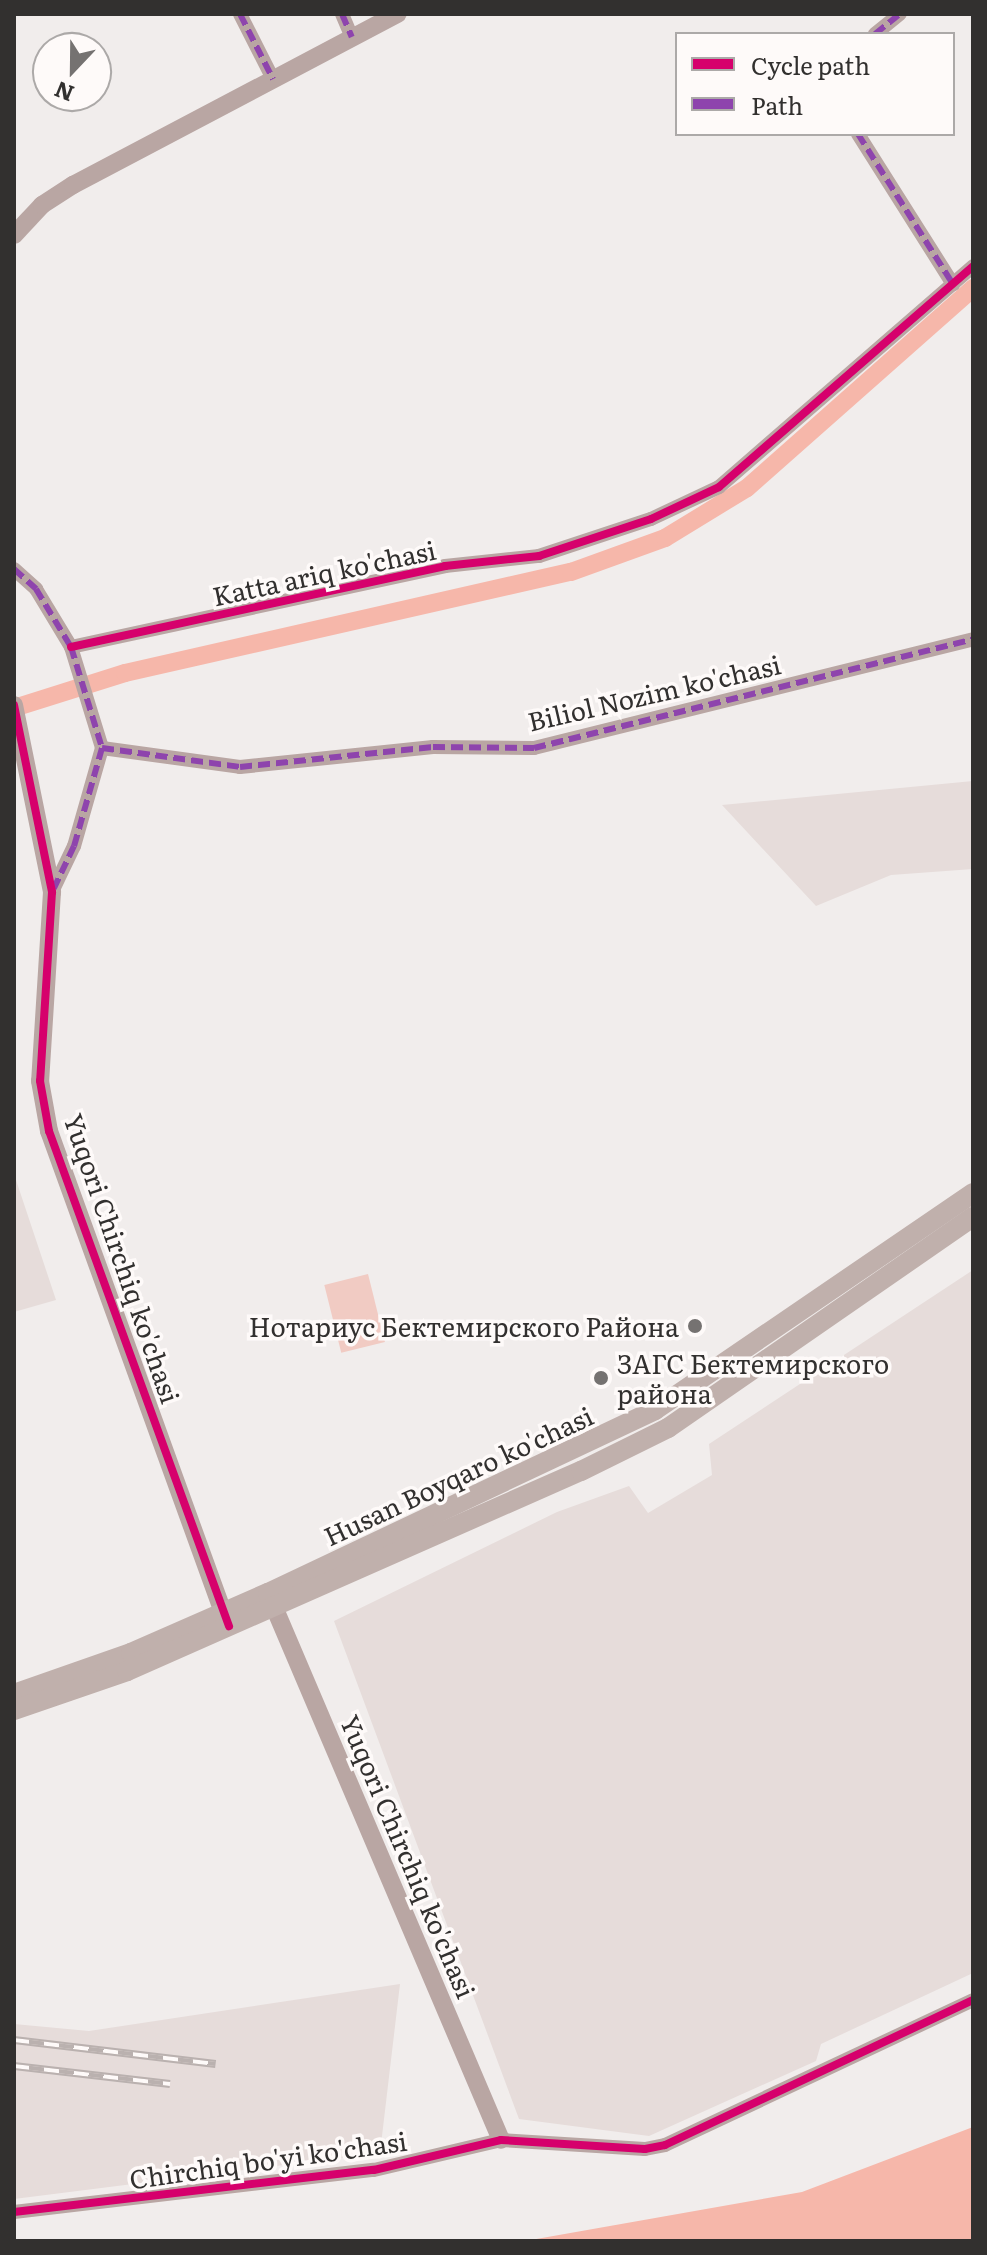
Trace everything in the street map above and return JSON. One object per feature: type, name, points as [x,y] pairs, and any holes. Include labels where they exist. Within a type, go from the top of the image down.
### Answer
[{"type":"main road","name":"Husan Boyqaro ko'chasi","points":[[271,1600],[655,1410],[774,1333],[973,1193]]},
{"type":"main road","name":"Husan Boyqaro ko'chasi","points":[[14,1694],[226,1619],[581,1471],[668,1428],[787,1350],[973,1217]]},
{"type":"main road","points":[[774,1333],[787,1350]]},
{"type":"main road","name":"Husan Boyqaro ko'chasi","points":[[14,1710],[127,1671],[226,1619]]},
{"type":"street","points":[[240,14],[273,79]]},
{"type":"street","points":[[342,14],[352,37]]},
{"type":"street","points":[[14,235],[62,191],[398,14]]},
{"type":"street","points":[[878,32],[900,14]]},
{"type":"street","points":[[859,136],[953,284]]},
{"type":"street","name":"Katta ariq ko'chasi","points":[[71,647],[445,566],[539,556],[639,524],[719,487],[973,266]]},
{"type":"street","points":[[14,569],[36,589],[71,647],[102,748],[74,846],[52,892]]},
{"type":"street","name":"Biliol Nozim ko'chasi","points":[[102,748],[240,767],[433,747],[534,748],[973,639]]},
{"type":"street","name":"Yuqori Chirchiq ko'chasi","points":[[14,705],[52,892],[40,1081],[49,1131],[226,1619]]},
{"type":"street","name":"Yuqori Chirchiq ko'chasi","points":[[271,1600],[501,2140]]},
{"type":"street","name":"Chirchiq bo'yi ko'chasi","points":[[14,2212],[374,2170],[501,2140],[645,2149],[665,2145],[973,2000]]},
{"type":"shaded area","points":[[973,781],[973,869],[891,875],[816,906],[722,805]]},
{"type":"shaded area","points":[[14,1174],[56,1300],[14,1312]]},
{"type":"shaded area","points":[[973,1270],[973,1973],[821,2044],[816,2061],[649,2136],[519,2119],[334,1621],[557,1512],[629,1486],[648,1513],[712,1475],[709,1444]]},
{"type":"shaded area","points":[[368,1274],[385,1342],[341,1353],[324,1285]]},
{"type":"shaded area","points":[[400,1984],[380,2153],[14,2199],[14,2024],[89,2031]]},
{"type":"shaded area","points":[[973,2127],[973,2241],[525,2241],[802,2192]]},
{"type":"waterway","points":[[14,708],[125,673],[571,572],[665,538],[747,488],[973,288]]},
{"type":"railway","points":[[14,2040],[216,2064]]},
{"type":"railway","points":[[14,2066],[170,2084]]},
{"type":"marked path","points":[[240,14],[273,79]]},
{"type":"marked path","points":[[342,14],[352,37]]},
{"type":"marked path","points":[[878,32],[900,14]]},
{"type":"marked path","points":[[859,136],[953,284]]},
{"type":"marked path","points":[[14,569],[36,589],[71,647],[102,748],[74,846],[54,888]]},
{"type":"marked path","points":[[102,748],[240,767],[433,747],[534,748],[973,639]]},
{"type":"cycle path","points":[[71,647],[445,566],[539,556],[651,519],[719,487],[973,266]]},
{"type":"cycle path","points":[[14,705],[52,892],[40,1081],[49,1131],[229,1626]]},
{"type":"cycle path","points":[[14,2212],[374,2170],[501,2140],[645,2149],[665,2145],[973,2000]]},
{"type":"place","name":"Нотариус Бектемирского Района","points":[[695,1326]]},
{"type":"place","name":"ЗАГС Бектемирского района","points":[[601,1378]]}]
